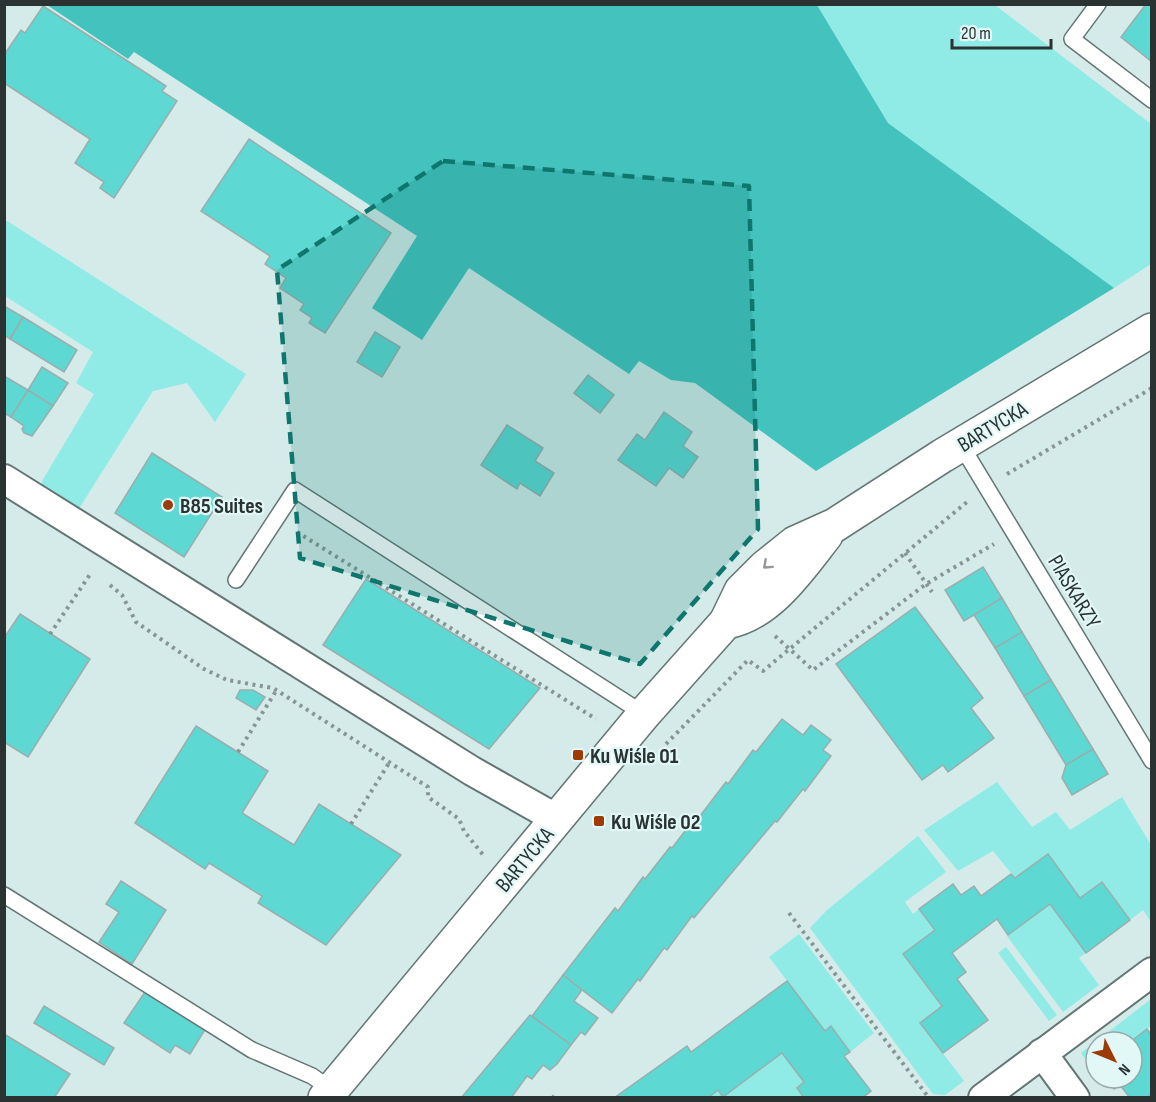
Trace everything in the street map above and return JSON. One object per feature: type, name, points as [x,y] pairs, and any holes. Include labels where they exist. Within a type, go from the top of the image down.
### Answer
[{"type":"street","name":"BARTYCKA","points":[[328,1094],[644,714],[726,622],[753,612],[764,603],[799,569],[835,525],[961,445],[1152,330]]},
{"type":"street","points":[[4,479],[472,771],[557,819]]},
{"type":"street","points":[[983,1098],[1152,972]]},
{"type":"street","points":[[1042,1053],[1075,1098]]},
{"type":"lane","points":[[1098,4],[1072,39],[1152,100]]},
{"type":"lane","name":"PIASKARZY","points":[[961,445],[1152,761]]},
{"type":"lane","points":[[236,580],[295,490],[644,714]]},
{"type":"lane","points":[[4,895],[252,1050],[312,1077],[328,1094]]},
{"type":"path","points":[[763,671],[986,486],[1152,388]]},
{"type":"path","points":[[276,518],[597,719]]},
{"type":"path","points":[[789,648],[813,670],[926,584],[1013,532]]},
{"type":"path","points":[[905,553],[932,592]]},
{"type":"path","points":[[82,567],[122,595],[136,622],[204,669],[227,680],[276,691],[428,787],[428,796],[459,819],[476,848],[491,863]]},
{"type":"path","points":[[50,634],[91,573]]},
{"type":"path","points":[[238,752],[276,691]]},
{"type":"path","points":[[351,824],[390,763]]},
{"type":"path","points":[[789,913],[929,1098]]},
{"type":"highlighted area","points":[[443,161],[749,186],[758,529],[640,664],[300,558],[277,270]]},
{"type":"shaded area","points":[[47,5],[817,5],[888,123],[1114,288],[816,471],[695,383],[671,380],[639,361],[629,374],[469,268],[422,340],[372,308],[417,236],[134,52],[128,59]]},
{"type":"shaded area","points":[[817,5],[995,5],[1151,124],[1151,264],[1114,288],[888,123]]},
{"type":"shaded area","points":[[4,219],[246,374],[215,422],[187,383],[153,391],[75,515],[42,490],[42,481],[94,394],[76,383],[93,352],[5,296]]},
{"type":"shaded area","points":[[997,782],[1032,827],[1056,812],[1070,830],[1122,797],[1151,845],[1151,922],[1143,910],[1130,920],[1103,882],[1080,898],[1048,854],[1015,878],[993,851],[958,871],[924,830]]},
{"type":"shaded area","points":[[918,836],[946,872],[905,902],[913,914],[919,909],[935,930],[903,954],[942,1006],[920,1023],[964,1081],[945,1095],[933,1094],[810,928],[827,910]]},
{"type":"shaded area","points":[[1050,904],[1086,953],[1079,958],[1099,985],[1063,1012],[1007,936]]},
{"type":"shaded area","points":[[799,934],[874,1033],[850,1052],[831,1026],[825,1031],[769,957]]},
{"type":"shaded area","points":[[1006,947],[1057,1015],[1049,1021],[998,953]]},
{"type":"shaded area","points":[[1151,999],[1151,1026],[1144,1031],[1111,1030]]},
{"type":"shaded area","points":[[782,1053],[804,1082],[797,1088],[804,1097],[708,1098],[718,1090],[723,1097]]},
{"type":"building","points":[[1146,4],[1152,4],[1152,62],[1121,37]]},
{"type":"building","points":[[43,6],[166,86],[162,91],[177,101],[114,198],[100,188],[104,182],[75,163],[90,139],[4,83],[4,55],[21,30],[25,33]]},
{"type":"building","points":[[249,139],[391,233],[325,333],[309,323],[312,318],[300,310],[304,304],[280,288],[286,278],[265,264],[270,256],[201,211]]},
{"type":"building","points":[[4,306],[23,317],[10,339],[4,335]]},
{"type":"building","points":[[23,317],[77,350],[64,372],[10,339]]},
{"type":"building","points":[[375,332],[400,347],[382,377],[357,362]]},
{"type":"building","points":[[42,367],[68,383],[53,406],[28,390]]},
{"type":"building","points":[[588,375],[614,395],[600,413],[574,393]]},
{"type":"building","points":[[4,376],[28,390],[11,417],[4,413]]},
{"type":"building","points":[[28,390],[53,406],[32,436],[24,433],[22,429],[24,426],[11,417]]},
{"type":"building","points":[[664,412],[692,432],[683,446],[698,457],[683,478],[669,468],[656,486],[618,460],[637,434],[645,440]]},
{"type":"building","points":[[507,425],[543,448],[535,461],[554,473],[540,496],[520,483],[517,489],[481,465]]},
{"type":"building","name":"B85 Suites","points":[[152,453],[222,497],[184,557],[115,513]]},
{"type":"building","points":[[983,567],[1002,598],[964,621],[945,590]]},
{"type":"building","points":[[366,579],[540,688],[489,749],[323,645]]},
{"type":"building","points":[[1002,598],[1022,632],[995,648],[974,615]]},
{"type":"building","points":[[915,607],[983,698],[971,708],[994,738],[948,772],[943,765],[922,780],[836,664]]},
{"type":"building","points":[[20,614],[90,659],[28,757],[4,742],[4,638]]},
{"type":"building","points":[[1022,632],[1051,680],[1024,696],[995,648]]},
{"type":"building","points":[[1051,680],[1093,749],[1066,765],[1024,696]]},
{"type":"building","points":[[240,690],[253,690],[265,697],[256,710],[236,698]]},
{"type":"building","points":[[782,719],[803,735],[811,725],[831,740],[823,750],[831,756],[805,791],[803,789],[777,822],[775,821],[694,918],[692,916],[667,950],[664,948],[640,981],[638,979],[612,1013],[563,975],[615,908],[618,911],[643,877],[645,879],[698,814],[700,816],[753,750],[756,752]]},
{"type":"building","points":[[196,726],[268,771],[242,813],[294,845],[319,804],[401,855],[326,945],[258,903],[262,896],[209,863],[205,869],[135,823]]},
{"type":"building","points":[[1093,749],[1108,774],[1072,795],[1062,778],[1066,765]]},
{"type":"building","points":[[1048,854],[1080,898],[1102,882],[1130,920],[1086,953],[1050,904],[1008,935],[997,919],[952,953],[966,972],[957,979],[988,1020],[943,1053],[920,1023],[942,1006],[903,954],[935,930],[919,909],[953,884],[961,895],[974,886],[981,896],[1011,874],[1015,878]]},
{"type":"building","points":[[121,881],[166,910],[132,964],[99,942],[119,912],[106,904]]},
{"type":"building","points":[[563,975],[582,990],[574,1001],[598,1018],[585,1035],[581,1032],[571,1045],[532,1016]]},
{"type":"building","points":[[787,981],[825,1031],[831,1026],[850,1052],[844,1056],[871,1091],[862,1098],[804,1098],[797,1088],[804,1082],[782,1053],[723,1097],[718,1090],[708,1098],[614,1098],[687,1046],[691,1052]]},
{"type":"building","points":[[147,989],[206,1028],[190,1054],[175,1045],[170,1053],[124,1023]]},
{"type":"building","points":[[44,1006],[114,1048],[104,1065],[34,1023]]},
{"type":"building","points":[[530,1015],[571,1045],[557,1064],[550,1070],[543,1065],[532,1079],[527,1076],[511,1098],[461,1098]]},
{"type":"building","points":[[1147,1029],[1152,1036],[1152,1093],[1146,1098],[1130,1098],[1124,1090],[1144,1090],[1144,1031]]},
{"type":"building","points":[[4,1034],[70,1074],[54,1098],[4,1098]]},
{"type":"place","name":"B85 Suites","points":[[168,505]]},
{"type":"place","name":"Ku Wiśle 01","points":[[578,755]]},
{"type":"place","name":"Ku Wiśle 02","points":[[599,821]]}]
